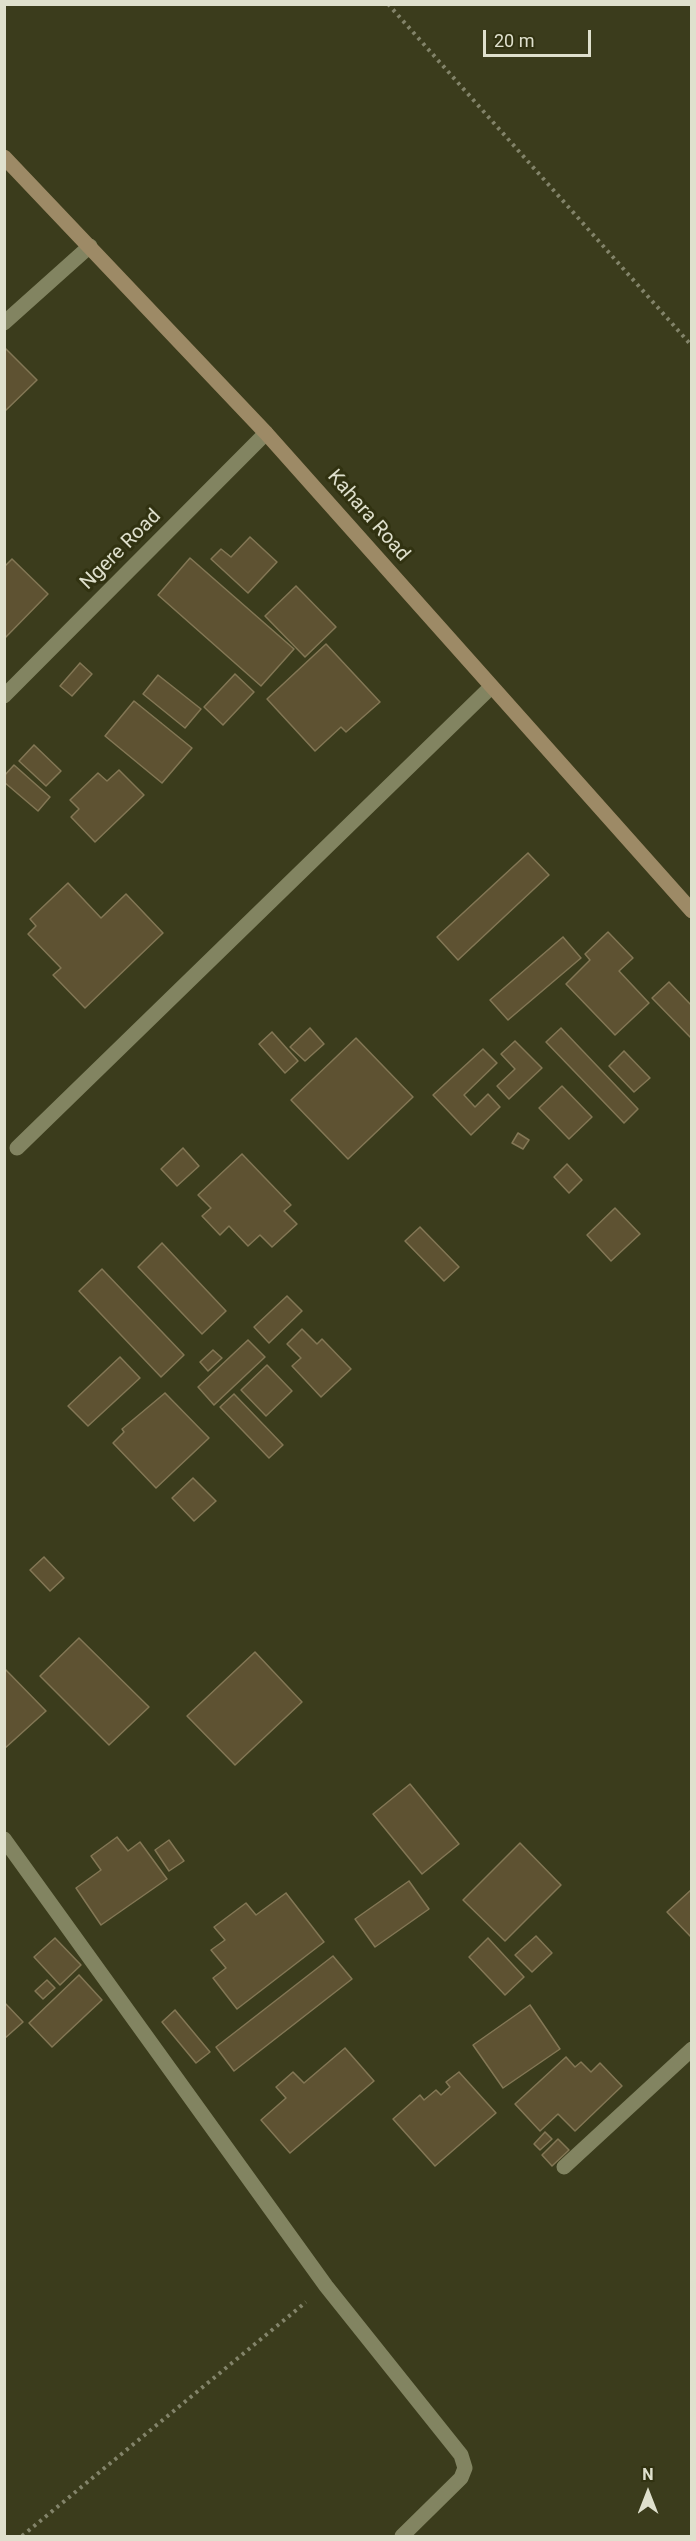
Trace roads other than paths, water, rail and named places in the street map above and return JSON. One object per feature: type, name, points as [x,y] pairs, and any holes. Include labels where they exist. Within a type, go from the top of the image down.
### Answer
[{"type":"street","name":"Kahara Road","points":[[4,157],[266,433],[490,688],[692,911]]},
{"type":"street","points":[[4,323],[90,246]]},
{"type":"street","name":"Ngere Road","points":[[4,696],[266,433]]},
{"type":"street","points":[[17,1148],[490,688]]},
{"type":"street","points":[[4,1839],[326,2286],[462,2455],[465,2468],[461,2478],[402,2536]]},
{"type":"street","points":[[564,2167],[692,2049]]}]
